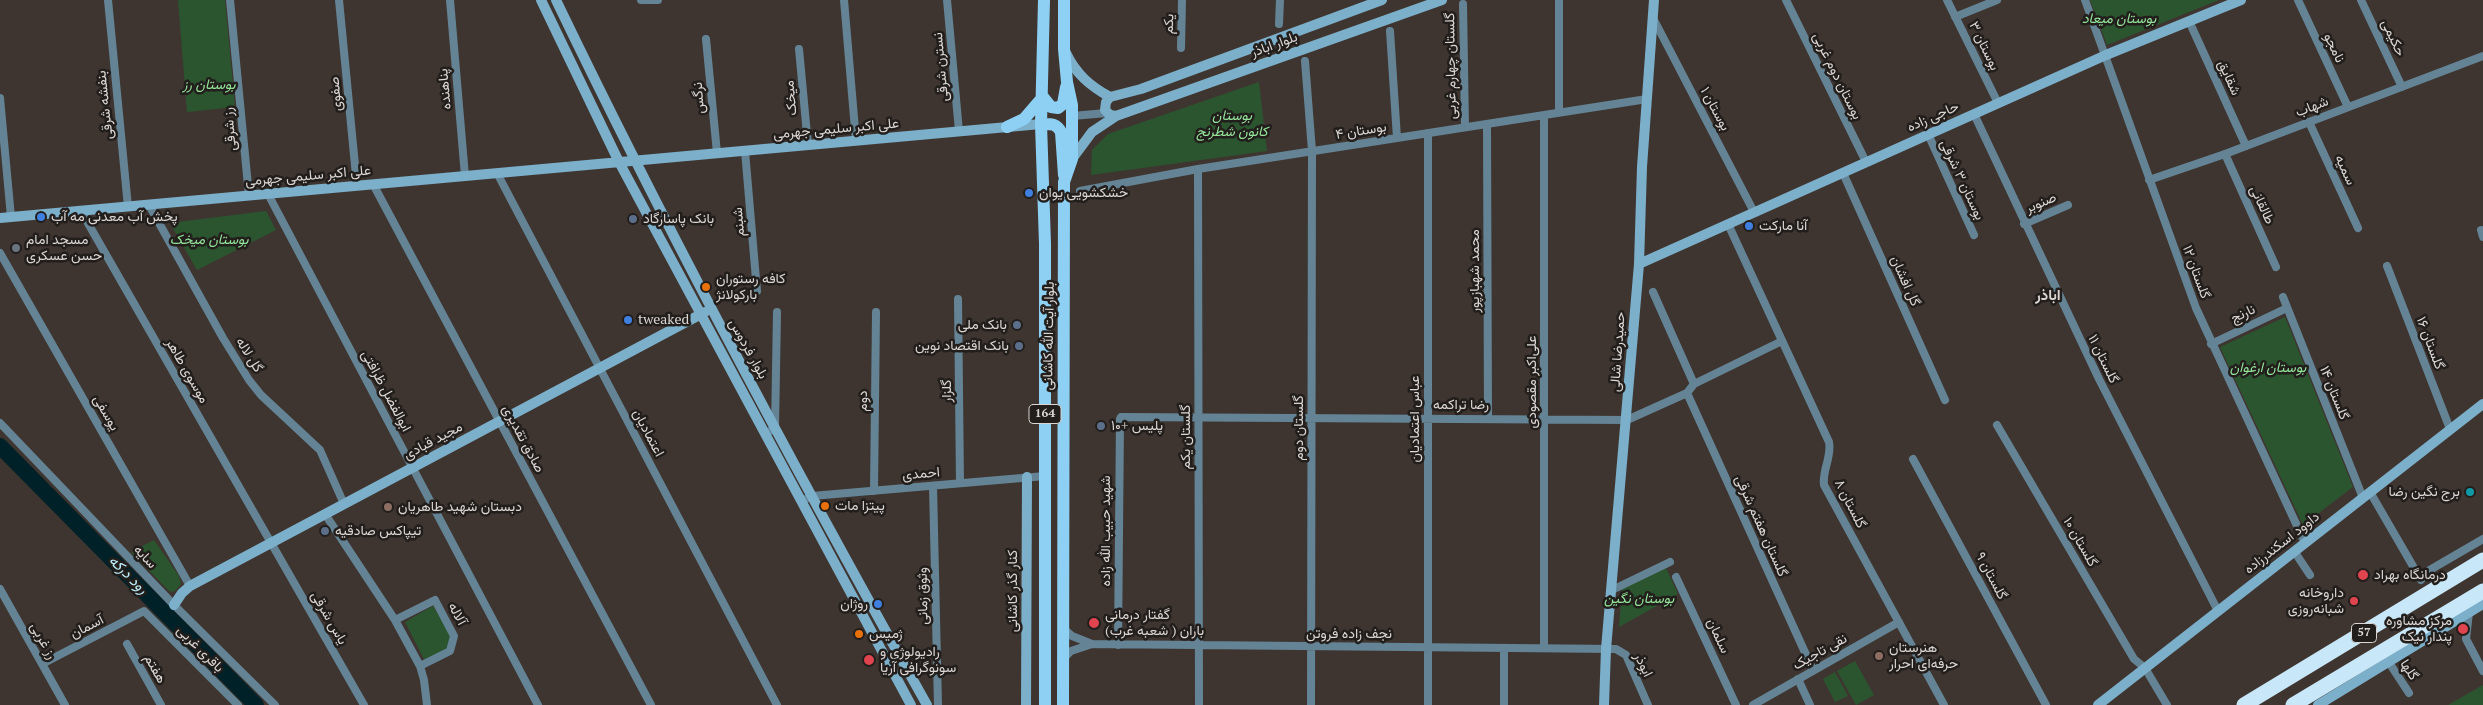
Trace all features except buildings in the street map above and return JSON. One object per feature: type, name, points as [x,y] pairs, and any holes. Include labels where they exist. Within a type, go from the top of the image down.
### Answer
[{"type":"highway","name":"57","points":[[2244,705],[2483,560]]},
{"type":"highway","name":"57","points":[[2293,705],[2454,615],[2483,591]]},
{"type":"main road","name":"بلوار فردوس","points":[[541,0],[619,162],[911,705]]},
{"type":"main road","name":"بلوار فردوس","points":[[556,0],[634,161],[710,309],[926,705]]},
{"type":"main road","name":"بلوار آیت الله کاشانی","points":[[1044,0],[1041,124],[1045,244],[1045,705]]},
{"type":"main road","name":"بلوار آیت الله کاشانی","points":[[1064,0],[1064,49],[1072,116],[1072,159],[1064,182],[1064,705]]},
{"type":"main road","name":"بلوار اباذر","points":[[1110,97],[1141,89],[1382,0]]},
{"type":"main road","name":"بلوار اباذر","points":[[1072,159],[1092,132],[1112,115],[1442,0]]},
{"type":"main road","name":"حمیدرضا شالی","points":[[1604,705],[1606,649],[1639,264],[1654,0]]},
{"type":"main road","name":"حاجی زاده","points":[[1639,264],[2106,55],[2241,0]]},
{"type":"main road","points":[[1064,49],[1072,64],[1083,78],[1094,89],[1110,97],[1104,106],[1112,115]]},
{"type":"main road","points":[[1007,127],[1024,120],[1043,96],[1051,107],[1058,108],[1063,104],[1067,82]]},
{"type":"main road","name":"علی اکبر سلیمی جهرمی","points":[[5,218],[1041,124]]},
{"type":"main road","points":[[1041,124],[1054,124],[1061,132],[1064,182]]},
{"type":"main road","name":"مجید قبادی","points":[[174,604],[190,586],[710,309]]},
{"type":"main road","name":"داوود اسکندرزاده","points":[[2098,705],[2483,404]]},
{"type":"main road","name":"کنار گذر کاشانی","points":[[1026,705],[1027,477]]},
{"type":"main road","points":[[850,591],[860,585]]},
{"type":"main road","points":[[2318,705],[2388,661],[2454,615],[2469,612],[2483,604]]},
{"type":"street","name":"بنفشه شرقی","points":[[108,0],[128,207]]},
{"type":"street","name":"رز شرقی","points":[[230,0],[249,196]]},
{"type":"street","name":"صفوی","points":[[340,0],[357,186]]},
{"type":"street","name":"پناهنده","points":[[450,0],[465,176]]},
{"type":"street","points":[[641,1],[658,0]]},
{"type":"street","points":[[844,0],[856,141]]},
{"type":"street","name":"نسترن شرقی","points":[[947,0],[959,131]]},
{"type":"street","name":"یکم","points":[[1181,48],[1182,0]]},
{"type":"street","points":[[1279,24],[1280,0]]},
{"type":"street","points":[[1559,0],[1559,112]]},
{"type":"street","name":"بوستان دوم غربی","points":[[1787,0],[1866,162]]},
{"type":"street","name":"بوستان ۳","points":[[1947,0],[1998,103]]},
{"type":"street","points":[[1955,17],[1997,0]]},
{"type":"street","name":"گلستان ۱۲","points":[[2085,0],[2149,180],[2211,344],[2305,543]]},
{"type":"street","name":"نامجو","points":[[2298,0],[2348,107]]},
{"type":"street","name":"حکیمی","points":[[2361,0],[2402,87]]},
{"type":"street","name":"گلستان چهارم غربی","points":[[1463,4],[1465,127]]},
{"type":"street","name":"بوستان ۱","points":[[1653,18],[1754,212]]},
{"type":"street","name":"شقایق","points":[[2189,21],[2246,146]]},
{"type":"street","points":[[1390,31],[1396,138]]},
{"type":"street","name":"نرگس","points":[[706,39],[717,153]]},
{"type":"street","name":"میخک","points":[[800,49],[808,145]]},
{"type":"street","name":"شهاب","points":[[2149,180],[2225,154],[2483,56]]},
{"type":"street","name":"گلستان دوم","points":[[1305,62],[1312,151],[1311,705]]},
{"type":"street","points":[[0,98],[5,218]]},
{"type":"street","name":"بوستان ۴","points":[[1080,191],[1198,169],[1647,99]]},
{"type":"street","name":"گلستان ۱۱","points":[[1974,114],[2024,224],[2099,379],[2218,611]]},
{"type":"street","points":[[1072,116],[1112,115]]},
{"type":"street","name":"علی‌اکبر مقصودی","points":[[1544,115],[1544,648]]},
{"type":"street","name":"سمیه","points":[[2309,122],[2358,228]]},
{"type":"street","name":"محمد شهبازپور","points":[[1487,124],[1488,418]]},
{"type":"street","name":"عباس اعتمادیان","points":[[1428,133],[1428,705]]},
{"type":"street","name":"بوستان ۳ شرقی","points":[[1928,134],[1974,235]]},
{"type":"street","name":"شبنم","points":[[746,151],[758,291]]},
{"type":"street","name":"طالقانی","points":[[2225,154],[2276,267]]},
{"type":"street","name":"گلستان یکم","points":[[1198,169],[1199,705]]},
{"type":"street","name":"اعتمادیان","points":[[497,173],[777,705]]},
{"type":"street","name":"گل افشان","points":[[1843,173],[1945,400]]},
{"type":"street","name":"صادق تقدیری","points":[[373,184],[651,705]]},
{"type":"street","name":"ابوالفضل ظرافتی","points":[[268,194],[538,705]]},
{"type":"street","name":"گل لاله","points":[[149,205],[223,338],[252,384],[320,450],[344,504]]},
{"type":"street","name":"صنوبر","points":[[2024,224],[2068,205]]},
{"type":"street","name":"موسوی طاهر","points":[[81,211],[271,543]]},
{"type":"street","name":"گلستان ٨","points":[[1728,224],[1829,442],[1830,449],[1823,478],[1824,485],[1944,705]]},
{"type":"street","name":"یوسفی","points":[[0,253],[190,586]]},
{"type":"street","name":"گلستان ۱۶","points":[[2387,266],[2450,429]]},
{"type":"street","points":[[1653,292],[1694,384]]},
{"type":"street","name":"گلستان ۱۴","points":[[2283,297],[2366,495],[2421,580]]},
{"type":"street","name":"گلزار","points":[[958,299],[960,483]]},
{"type":"street","name":"نارنج","points":[[2211,344],[2287,308]]},
{"type":"street","points":[[765,434],[776,428],[777,312]]},
{"type":"street","name":"دوم","points":[[874,491],[876,312]]},
{"type":"street","name":"رضا تراکمه","points":[[1120,418],[1312,417],[1627,420],[1687,393],[1694,384],[1782,341]]},
{"type":"street","name":"گلستان هفتم شرقی","points":[[1687,393],[1813,670]]},
{"type":"street","name":"شهید حبیب الله زاده","points":[[1118,645],[1120,418]]},
{"type":"street","name":"سایه","points":[[0,423],[174,604],[275,705]]},
{"type":"street","name":"گلستان ۱۰","points":[[1997,425],[2134,659],[2145,668],[2167,705]]},
{"type":"street","name":"گلستان ۹","points":[[1913,459],[2046,705]]},
{"type":"street","name":"احمدی","points":[[802,501],[812,496],[1045,476]]},
{"type":"street","name":"وثوق زمانی","points":[[933,486],[938,705]]},
{"type":"street","points":[[326,514],[395,620],[420,666],[427,705]]},
{"type":"street","points":[[2428,570],[2483,538]]},
{"type":"street","name":"یاس شرقی","points":[[271,543],[364,705]]},
{"type":"street","points":[[2294,551],[2310,575]]},
{"type":"street","points":[[1612,590],[1670,562]]},
{"type":"street","name":"سلمان","points":[[1676,577],[1736,705]]},
{"type":"street","name":"رز غربی","points":[[0,589],[65,705]]},
{"type":"street","name":"آلاله","points":[[395,620],[435,600],[454,636],[450,651],[420,666]]},
{"type":"street","name":"آسمان","points":[[42,664],[144,612]]},
{"type":"street","name":"باقری غربی","points":[[144,612],[238,705]]},
{"type":"street","points":[[2469,612],[2466,639],[2483,671]]},
{"type":"street","name":"نقی تاجیک","points":[[1753,705],[1899,622]]},
{"type":"street","name":"نجف زاده فروتن","points":[[1064,629],[1072,636],[1092,644],[1118,645],[1606,649]]},
{"type":"street","name":"هفتم","points":[[127,644],[161,705]]},
{"type":"street","name":"نجف زاده فروتن","points":[[1064,658],[1071,651],[1092,644]]},
{"type":"street","points":[[1504,648],[1504,705]]},
{"type":"street","name":"ابوذر","points":[[1606,649],[1616,649],[1626,656],[1648,705]]},
{"type":"street","name":"گلها","points":[[2388,661],[2409,693]]},
{"type":"street","points":[[1798,679],[1810,705]]},
{"type":"green space","name":"بوستان رز","points":[[178,0],[225,0],[235,107],[187,112]]},
{"type":"green space","name":"بوستان میعاد","points":[[2090,0],[2219,0],[2107,45]]},
{"type":"green space","name":"بوستان کانون شطرنج","points":[[1259,82],[1267,151],[1091,175],[1092,150],[1108,134]]},
{"type":"green space","name":"بوستان میخک","points":[[266,211],[276,230],[197,270],[170,223]]},
{"type":"green space","name":"بوستان ارغوان","points":[[2285,317],[2353,487],[2303,525],[2220,347]]},
{"type":"green space","points":[[154,540],[179,576],[181,584],[174,592],[169,591],[131,552]]},
{"type":"green space","name":"بوستان نگین","points":[[1666,568],[1678,594],[1619,627],[1622,589]]},
{"type":"green space","points":[[433,606],[452,637],[448,648],[425,661],[405,622]]},
{"type":"green space","points":[[1855,661],[1874,695],[1856,705],[1837,671]]},
{"type":"green space","points":[[1835,672],[1848,696],[1835,702],[1823,679]]},
{"type":"green space","points":[[2483,685],[2483,705],[2448,705]]},
{"type":"waterway","name":"رود درکه","points":[[0,446],[256,705]]},
{"type":"place","name":"خشکشویی یوان","points":[[1029,193]]},
{"type":"place","name":"پخش آب معدنی مه آب","points":[[41,217]]},
{"type":"place","name":"بانک پاسارگاد","points":[[633,219]]},
{"type":"place","name":"آنا مارکت","points":[[1749,226]]},
{"type":"place","name":"مسجد امام حسن عسکری","points":[[16,248]]},
{"type":"place","name":"کافه رستوران بارکولانژ","points":[[706,287]]},
{"type":"place","name":"tweaked","points":[[628,320]]},
{"type":"place","name":"بانک ملی","points":[[1017,325]]},
{"type":"place","name":"بانک اقتصاد نوین","points":[[1019,346]]},
{"type":"place","name":"پلیس +۱۰","points":[[1101,426]]},
{"type":"place","name":"برج نگین رضا","points":[[2470,492]]},
{"type":"place","name":"پیتزا مات","points":[[825,506]]},
{"type":"place","name":"دبستان شهید طاهریان","points":[[388,507]]},
{"type":"place","name":"تیپاکس صادقیه","points":[[325,531]]},
{"type":"place","name":"درمانگاه بهراد","points":[[2363,575]]},
{"type":"place","name":"داروخانه شبانه‌روزی","points":[[2354,601]]},
{"type":"place","name":"روژان","points":[[878,604]]},
{"type":"place","name":"گفتار درمانی باران ( شعبه غرب)","points":[[1094,623]]},
{"type":"place","name":"مرکز مشاوره پندار نیک","points":[[2463,629]]},
{"type":"place","name":"ژمیس","points":[[859,634]]},
{"type":"place","name":"هنرستان حرفه‌ای احرار","points":[[1879,656]]},
{"type":"place","name":"رادیولوژی و سونوگرافی آریا","points":[[869,660]]},
{"type":"district","name":"اباذر","points":[[2048,296]]}]
